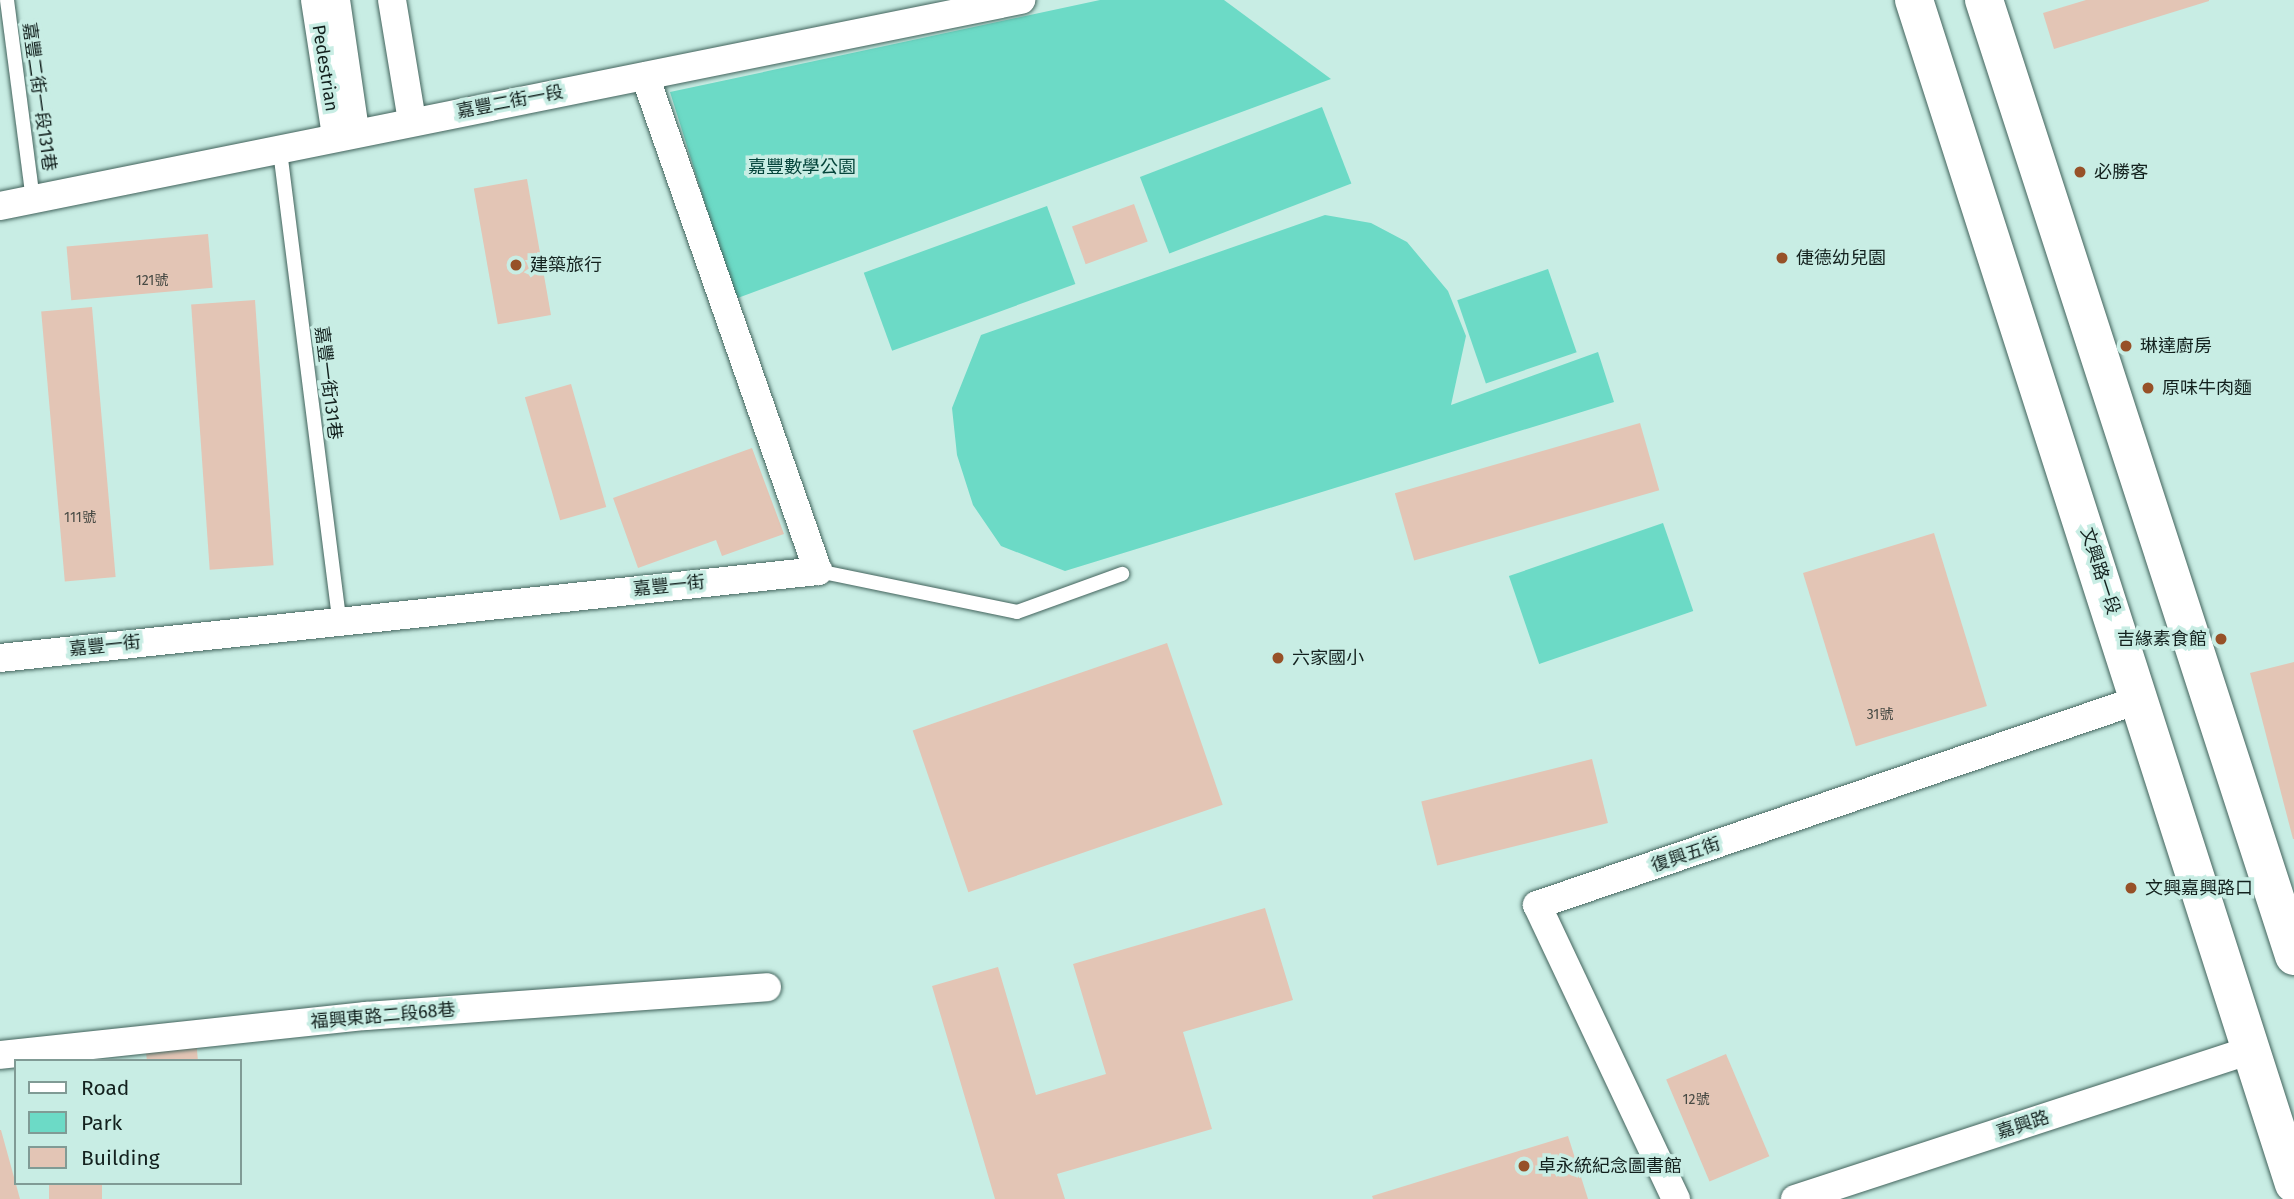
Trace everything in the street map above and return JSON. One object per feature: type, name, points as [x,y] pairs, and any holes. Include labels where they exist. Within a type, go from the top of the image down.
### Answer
[{"type":"street","name":"Pedestrian","points":[[315,0],[345,132]]},
{"type":"street","points":[[336,0],[345,132]]},
{"type":"street","points":[[392,0],[412,121]]},
{"type":"street","name":"嘉豐二街一段","points":[[0,206],[280,151],[345,132],[645,76],[1021,0]]},
{"type":"street","name":"文興路一段","points":[[1914,0],[2141,699],[2294,1184]]},
{"type":"street","points":[[1984,0],[2294,956]]},
{"type":"street","points":[[645,76],[818,571]]},
{"type":"street","name":"嘉豐一街","points":[[0,658],[818,571]]},
{"type":"street","name":"復興五街","points":[[1676,1199],[1537,905],[2141,699]]},
{"type":"street","name":"福興東路二段68巷","points":[[0,1055],[366,1016],[767,987]]},
{"type":"street","name":"嘉興路","points":[[1795,1199],[2252,1050]]},
{"type":"lane","name":"嘉豐二街一段131巷","points":[[6,0],[33,200]]},
{"type":"lane","name":"嘉豐一街131巷","points":[[280,151],[339,620]]},
{"type":"lane","points":[[818,571],[1017,612],[1122,574]]},
{"type":"green space","name":"嘉豐數學公園","points":[[1100,0],[1224,0],[1331,79],[735,299],[670,92]]},
{"type":"green space","points":[[1322,107],[1351,184],[1169,253],[1140,177]]},
{"type":"green space","points":[[1047,206],[1075,284],[892,351],[864,273]]},
{"type":"green space","points":[[1325,215],[1371,223],[1407,242],[1448,291],[1466,336],[1451,405],[1598,352],[1614,402],[1065,571],[1001,546],[973,505],[957,455],[952,408],[981,335]]},
{"type":"green space","points":[[1548,269],[1577,352],[1486,383],[1457,300]]},
{"type":"green space","points":[[1663,523],[1693,611],[1539,664],[1509,576]]},
{"type":"building","points":[[2086,0],[2209,1],[2054,49],[2043,13]]},
{"type":"building","name":"建築旅行","points":[[527,179],[551,315],[498,324],[474,188]]},
{"type":"building","points":[[1134,204],[1148,242],[1086,264],[1072,227]]},
{"type":"building","points":[[208,234],[213,288],[71,300],[67,246]]},
{"type":"building","points":[[255,300],[274,565],[210,570],[191,304]]},
{"type":"building","points":[[92,307],[116,577],[65,581],[41,311]]},
{"type":"building","points":[[571,384],[606,507],[560,520],[525,397]]},
{"type":"building","points":[[1640,423],[1659,490],[1414,561],[1395,493]]},
{"type":"building","points":[[752,448],[784,534],[722,556],[716,540],[638,568],[613,498]]},
{"type":"building","points":[[1934,533],[1987,706],[1856,746],[1803,573]]},
{"type":"building","points":[[1167,643],[1223,805],[968,892],[913,731]]},
{"type":"building","points":[[2294,662],[2294,839],[2293,839],[2250,673]]},
{"type":"building","points":[[1592,759],[1608,823],[1437,866],[1421,802]]},
{"type":"building","points":[[1265,908],[1293,1000],[1183,1032],[1212,1129],[1057,1174],[1065,1199],[995,1199],[932,986],[998,967],[1036,1095],[1106,1074],[1073,964]]},
{"type":"building","points":[[196,1040],[198,1059],[147,1059],[145,1045]]},
{"type":"building","points":[[1726,1054],[1769,1156],[1710,1182],[1666,1079]]},
{"type":"building","points":[[0,1130],[1,1130],[20,1199],[0,1199]]},
{"type":"building","name":"卓永統紀念圖書館","points":[[1568,1136],[1588,1199],[1373,1199],[1372,1196]]},
{"type":"building","points":[[49,1185],[102,1185],[102,1199],[49,1199]]},
{"type":"place","name":"必勝客","points":[[2080,172]]},
{"type":"place","name":"倢德幼兒園","points":[[1782,258]]},
{"type":"place","name":"建築旅行","points":[[516,265]]},
{"type":"place","name":"琳達廚房","points":[[2126,346]]},
{"type":"place","name":"原味牛肉麵","points":[[2148,388]]},
{"type":"place","name":"吉緣素食館","points":[[2221,639]]},
{"type":"place","name":"六家國小","points":[[1278,658]]},
{"type":"place","name":"文興嘉興路口","points":[[2131,888]]},
{"type":"place","name":"卓永統紀念圖書館","points":[[1524,1166]]}]
